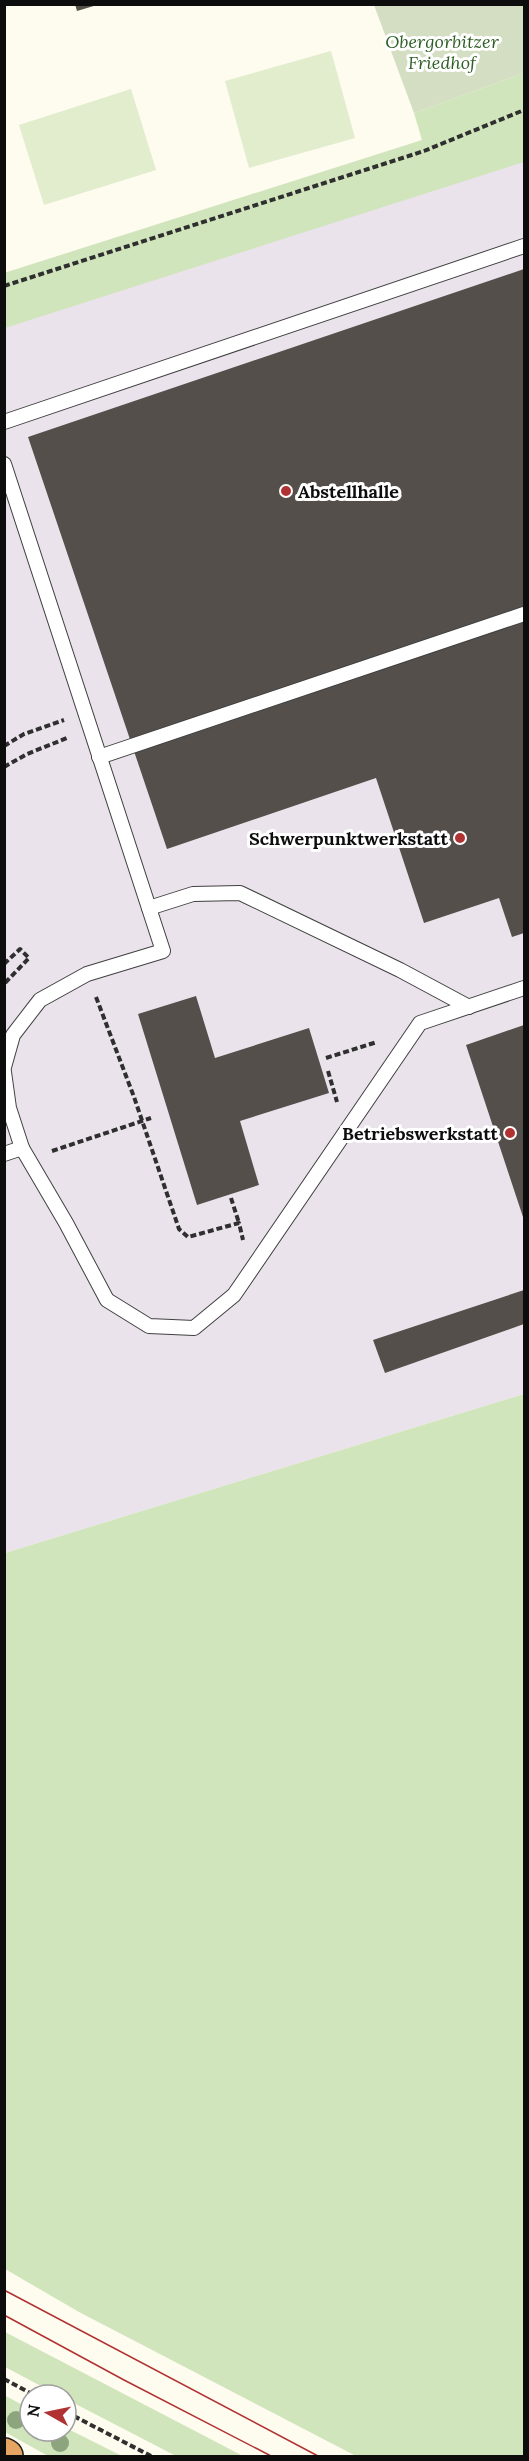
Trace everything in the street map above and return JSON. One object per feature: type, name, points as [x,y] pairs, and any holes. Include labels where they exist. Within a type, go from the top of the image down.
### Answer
[{"type":"lane","points":[[4,422],[525,246]]},
{"type":"lane","points":[[4,464],[163,951],[87,974],[40,1000],[14,1035],[4,1070],[9,1108],[25,1153],[107,1300],[149,1326],[194,1328],[234,1295],[420,1023],[525,988]]},
{"type":"lane","points":[[99,756],[525,614]]},
{"type":"lane","points":[[149,908],[193,894],[240,893],[400,970],[469,1007]]},
{"type":"lane","points":[[4,1154],[25,1153]]},
{"type":"path","points":[[4,286],[424,151],[525,110]]},
{"type":"path","points":[[4,746],[24,734],[85,713]]},
{"type":"path","points":[[4,767],[27,754],[90,729]]},
{"type":"path","points":[[4,964],[20,949],[29,958],[4,984]]},
{"type":"path","points":[[87,974],[183,1234],[188,1237],[239,1223]]},
{"type":"path","points":[[326,1058],[340,1053]]},
{"type":"path","points":[[25,1153],[151,1118]]},
{"type":"path","points":[[231,1198],[250,1271]]},
{"type":"path","points":[[4,2379],[18,2386]]},
{"type":"path","points":[[78,2418],[151,2457]]},
{"type":"shaded area","points":[[524,161],[524,1394],[5,1553],[4,327]]},
{"type":"green space","name":"Obergorbitzer Friedhof","points":[[374,5],[524,5],[524,73],[414,113]]},
{"type":"green space","points":[[331,51],[355,138],[249,168],[225,81]]},
{"type":"green space","points":[[524,73],[524,162],[5,328],[4,273],[422,140],[414,113]]},
{"type":"green space","points":[[131,89],[156,170],[44,205],[19,125]]},
{"type":"green space","points":[[524,1394],[524,2456],[356,2456],[79,2312],[5,2269],[5,1553]]},
{"type":"green space","points":[[5,2332],[243,2456],[176,2456],[78,2405],[78,2383],[35,2383],[5,2367]]},
{"type":"green space","points":[[4,2395],[18,2403],[18,2439],[5,2432]]},
{"type":"green space","points":[[78,2434],[122,2456],[48,2456],[25,2443],[78,2443]]},
{"type":"building","points":[[75,4],[97,4],[97,5],[77,11]]},
{"type":"building","points":[[524,269],[524,933],[512,937],[499,898],[424,923],[376,778],[167,849],[28,437]]},
{"type":"building","points":[[196,996],[215,1058],[309,1028],[329,1093],[240,1121],[259,1185],[197,1205],[138,1014]]},
{"type":"building","name":"Betriebswerkstatt","points":[[524,1025],[524,1220],[466,1045]]},
{"type":"building","points":[[524,1290],[524,1324],[385,1373],[373,1340]]},
{"type":"tram line","points":[[4,2290],[318,2456]]},
{"type":"tram line","points":[[4,2315],[271,2456]]},
{"type":"place","name":"Abstellhalle","points":[[286,491]]},
{"type":"place","name":"Schwerpunktwerkstatt","points":[[460,838]]},
{"type":"place","name":"Betriebswerkstatt","points":[[510,1133]]}]
